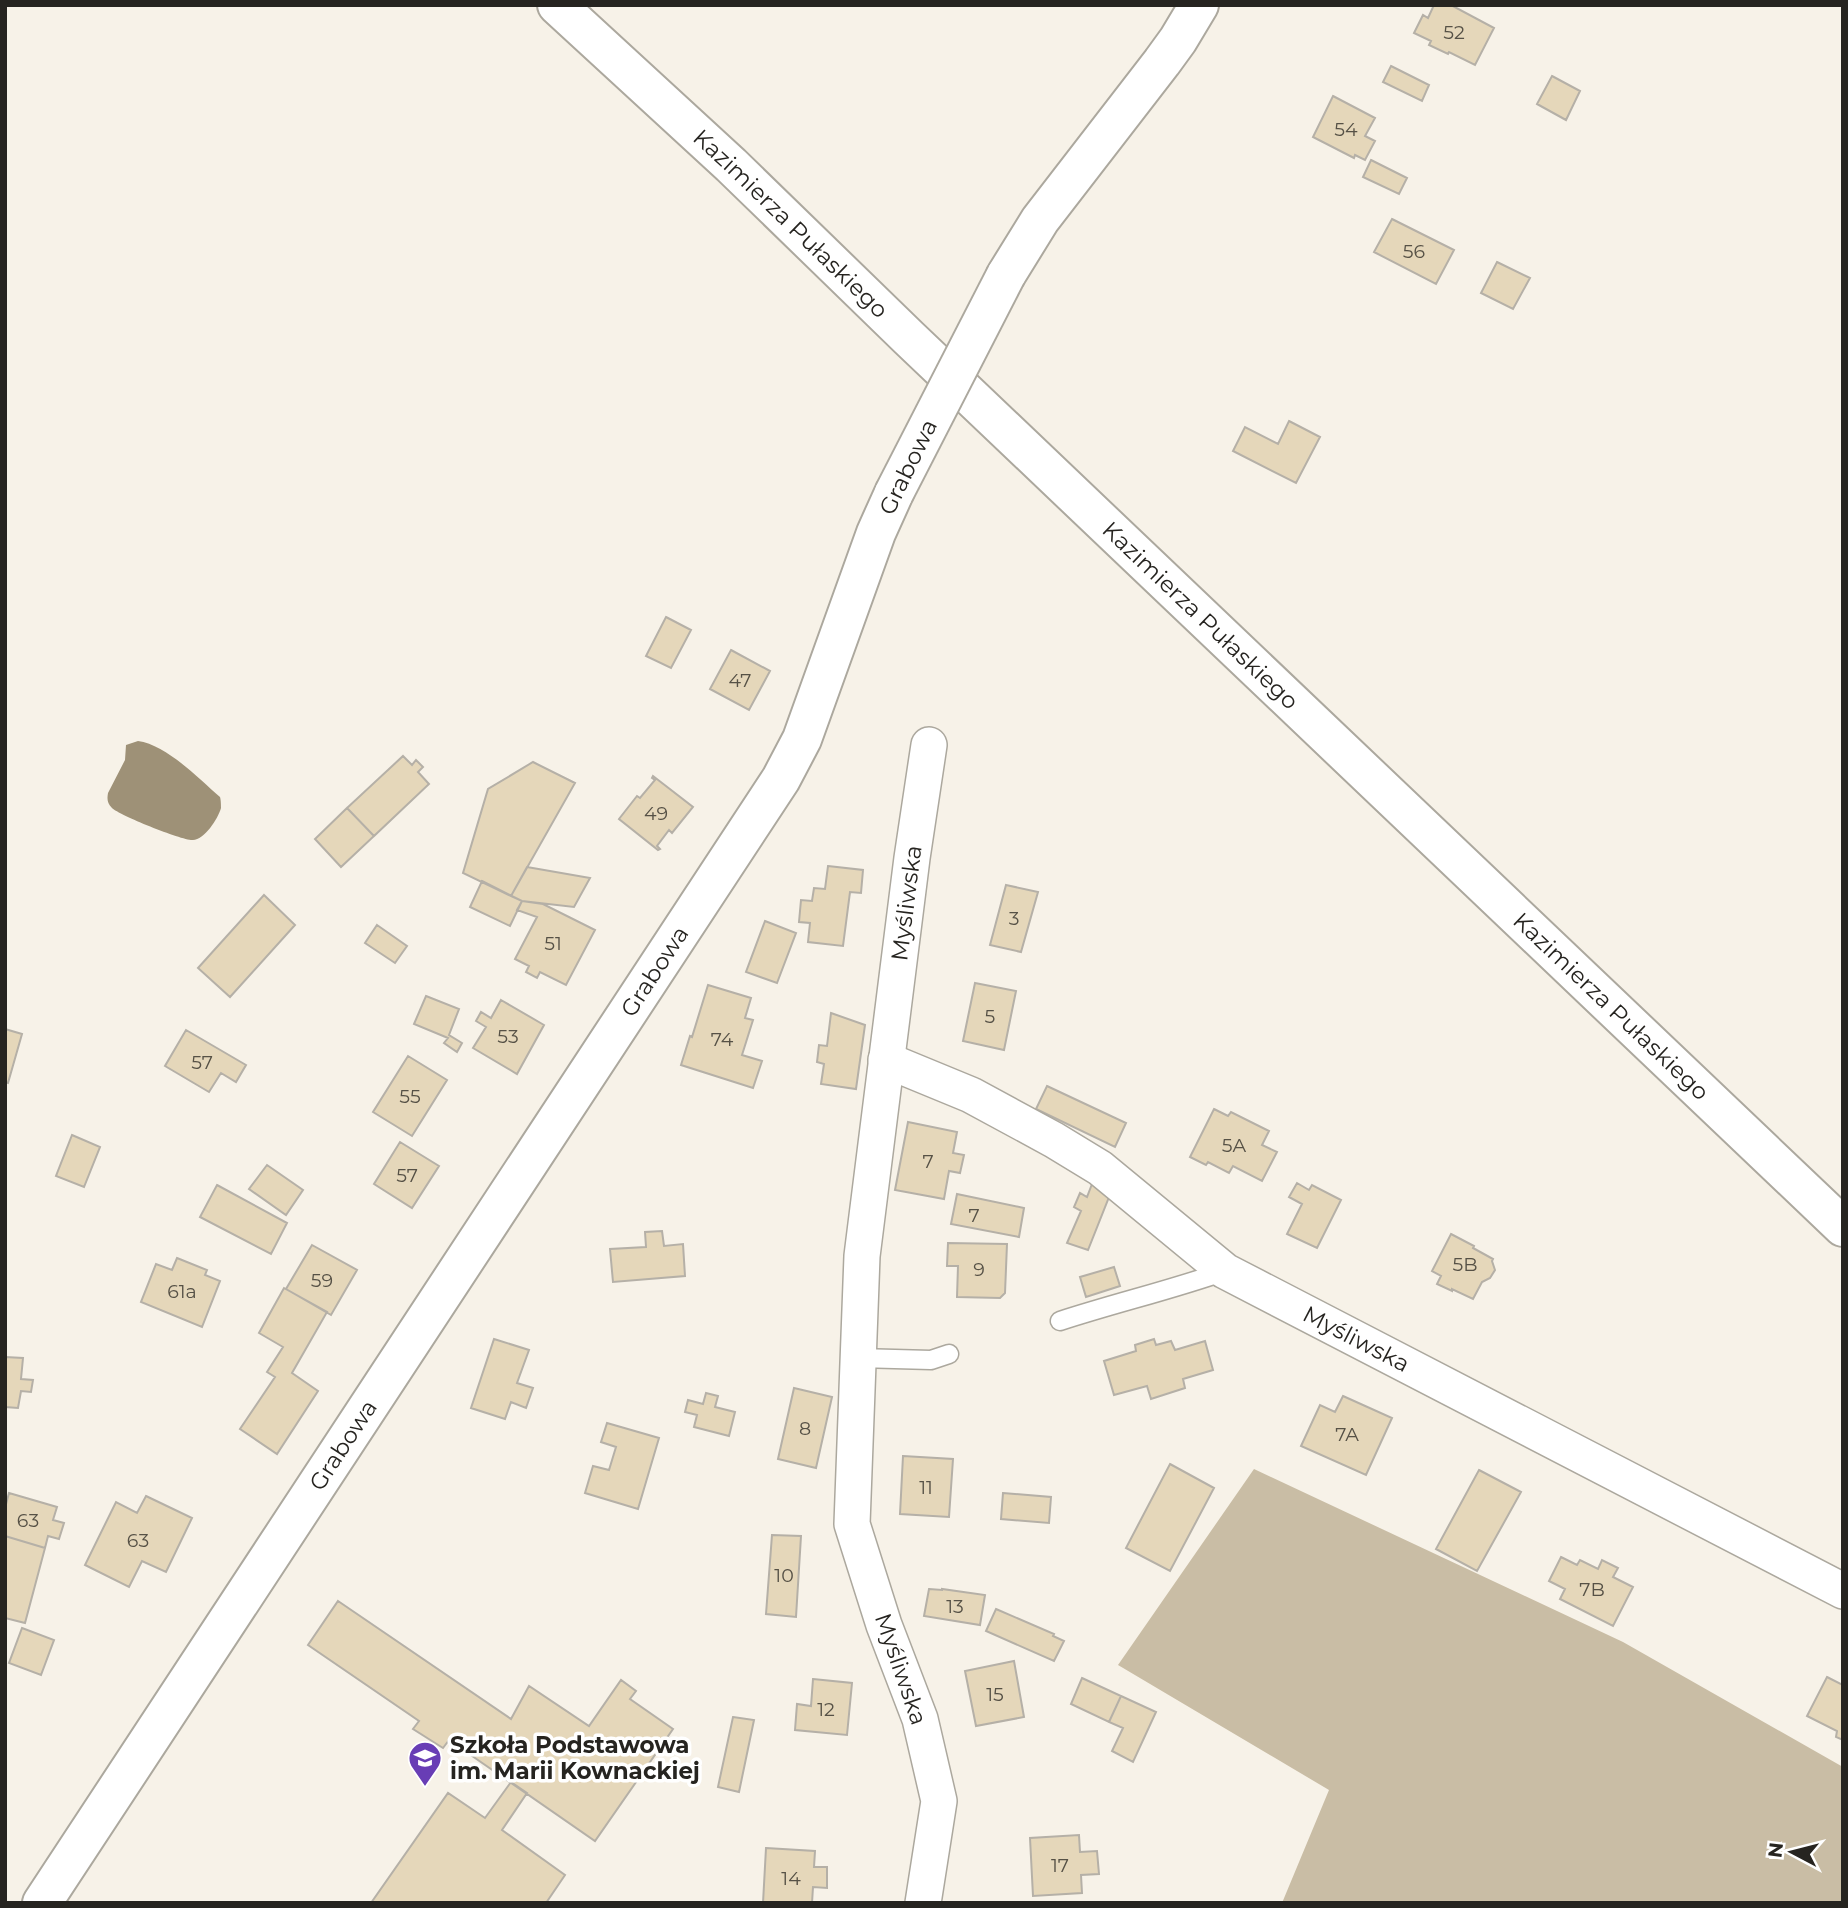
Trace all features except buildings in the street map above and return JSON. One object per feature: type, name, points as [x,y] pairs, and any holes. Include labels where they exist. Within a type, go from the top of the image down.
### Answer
[{"type":"street","name":"Kazimierza Pułaskiego","points":[[557,5],[731,165],[1843,1227]]},
{"type":"street","name":"Grabowa","points":[[42,1903],[780,779],[802,739],[876,533],[1006,275],[1040,220],[1162,62],[1199,5]]},
{"type":"street","name":"Myśliwska","points":[[923,1903],[939,1801],[920,1718],[884,1625],[852,1524],[862,1256],[929,745]]},
{"type":"street","name":"Myśliwska","points":[[886,1060],[971,1095],[1100,1168],[1225,1271],[1843,1591]]},
{"type":"lane","points":[[1060,1321],[1183,1286],[1225,1271]]},
{"type":"lane","points":[[858,1358],[931,1360],[949,1354]]},
{"type":"shaded area","points":[[138,741],[171,756],[220,797],[219,813],[202,837],[193,840],[165,832],[126,816],[109,804],[108,793],[125,760],[126,745]]},
{"type":"shaded area","points":[[1254,1469],[1623,1642],[1843,1767],[1843,1903],[1282,1903],[1329,1790],[1118,1665]]},
{"type":"place","name":"Szkoła Podstawowa im. Marii Kownackiej","points":[[425,1788]]}]
